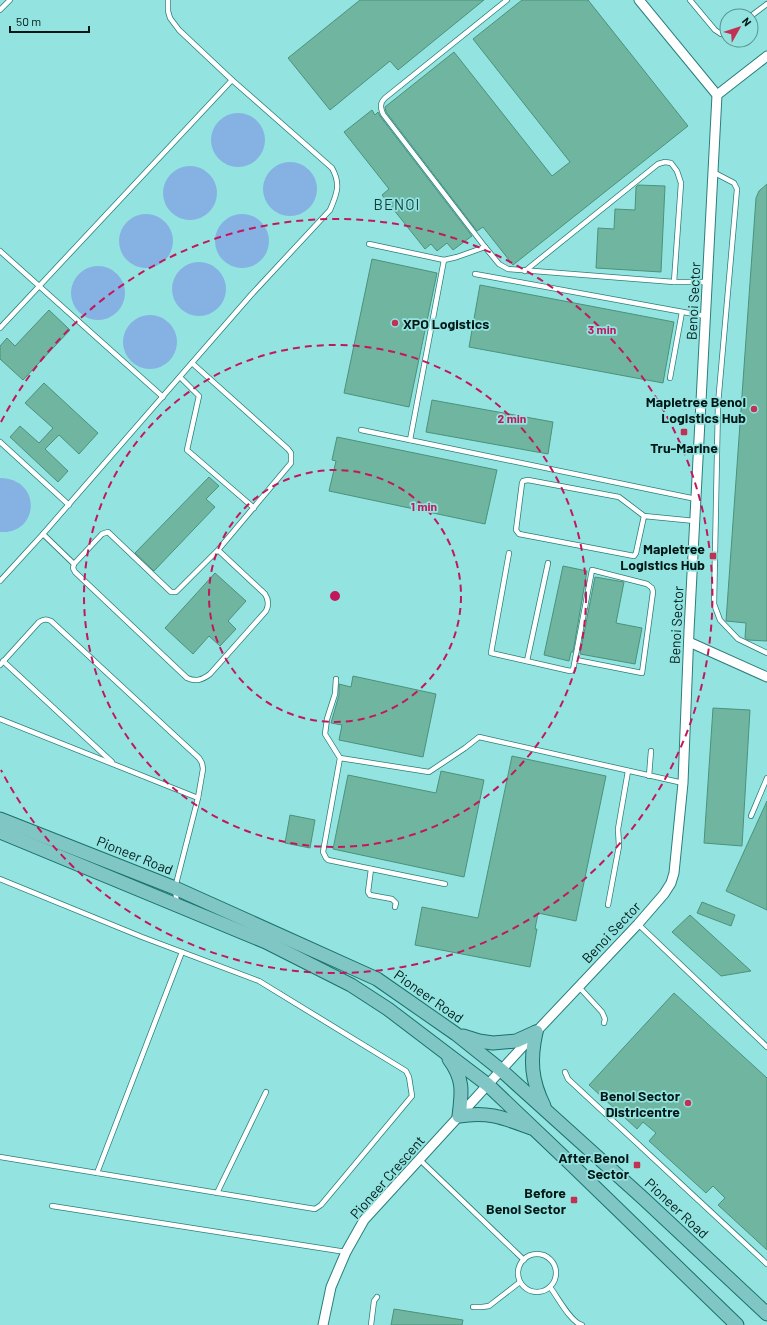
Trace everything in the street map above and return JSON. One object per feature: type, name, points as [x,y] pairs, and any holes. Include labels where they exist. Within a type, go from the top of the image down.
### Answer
[{"type":"main road","name":"Pioneer Road","points":[[0,819],[175,888],[377,979],[456,1034],[501,1070],[644,1199],[767,1314]]},
{"type":"main road","points":[[0,832],[266,942],[351,985],[388,1009],[488,1085],[736,1325]]},
{"type":"main road","points":[[456,1034],[479,1041],[493,1043],[516,1041],[536,1032]]},
{"type":"main road","points":[[536,1032],[532,1063],[534,1081],[538,1094],[548,1113]]},
{"type":"main road","points":[[434,1043],[456,1068],[461,1080],[459,1116],[482,1114],[494,1116],[535,1129]]},
{"type":"street","points":[[639,0],[717,95],[767,56]]},
{"type":"street","name":"Benoi Sector","points":[[488,1085],[638,924],[664,894],[671,883],[674,873],[683,783],[717,95]]},
{"type":"street","points":[[689,642],[767,677]]},
{"type":"street","name":"Pioneer Crescent","points":[[322,1325],[331,1287],[346,1252],[364,1220],[488,1085]]},
{"type":"lane","points":[[0,10],[10,0]]},
{"type":"lane","points":[[0,581],[69,505],[251,296],[330,210],[337,195],[337,177],[332,168],[187,39],[175,25],[168,11],[168,0]]},
{"type":"lane","points":[[507,0],[381,102],[383,114],[485,247],[500,264],[508,270],[674,282],[708,282]]},
{"type":"lane","points":[[690,0],[715,30],[719,33]]},
{"type":"lane","points":[[0,328],[232,80]]},
{"type":"lane","points":[[525,271],[658,164],[665,162],[671,163],[677,171],[681,183],[674,282]]},
{"type":"lane","points":[[713,172],[734,183],[737,190],[718,404],[714,604],[720,620],[738,639],[767,653]]},
{"type":"lane","points":[[369,244],[444,260],[485,247]]},
{"type":"lane","points":[[0,251],[163,397]]},
{"type":"lane","points":[[410,440],[444,260]]},
{"type":"lane","points":[[475,274],[706,316]]},
{"type":"lane","points":[[670,378],[682,312]]},
{"type":"lane","points":[[192,363],[288,449],[291,453],[292,459],[288,467],[218,550],[180,589],[174,593],[171,592],[108,532],[102,534],[72,568],[187,678],[199,680],[210,674],[266,611],[268,606],[268,597],[218,550]]},
{"type":"lane","points":[[180,377],[200,396],[187,450],[254,508]]},
{"type":"lane","points":[[361,430],[696,499]]},
{"type":"lane","points":[[0,442],[69,505]]},
{"type":"lane","points":[[644,516],[636,553],[634,556],[519,534],[516,530],[522,483],[523,481],[528,480],[619,497],[644,516],[695,521]]},
{"type":"lane","points":[[43,534],[74,564]]},
{"type":"lane","points":[[509,553],[491,653],[570,670],[574,669],[592,570],[650,585],[653,592],[642,673],[576,660]]},
{"type":"lane","points":[[528,661],[548,563]]},
{"type":"lane","points":[[114,765],[2,663],[39,622],[47,619],[51,621],[199,758],[202,763],[203,769],[198,798],[175,888],[177,905]]},
{"type":"lane","points":[[336,680],[335,694],[327,719],[325,734],[340,758],[323,852],[324,855],[328,860],[445,884]]},
{"type":"lane","points":[[0,719],[198,798]]},
{"type":"lane","points":[[340,758],[429,772],[479,737],[683,783]]},
{"type":"lane","points":[[649,776],[651,751]]},
{"type":"lane","points":[[608,905],[619,846],[618,829],[628,771]]},
{"type":"lane","points":[[751,816],[767,778]]},
{"type":"lane","points":[[371,868],[368,892],[370,894],[392,899],[396,903],[395,907]]},
{"type":"lane","points":[[0,879],[182,952],[259,981],[406,1071],[409,1077],[412,1093],[410,1099],[318,1208],[315,1209],[0,1157]]},
{"type":"lane","points":[[638,924],[767,1047]]},
{"type":"lane","points":[[97,1173],[182,952]]},
{"type":"lane","points":[[578,987],[602,1012],[606,1019],[604,1023]]},
{"type":"lane","points":[[564,1072],[568,1079],[767,1264]]},
{"type":"lane","points":[[216,1193],[266,1092]]},
{"type":"lane","points":[[420,1159],[524,1260]]},
{"type":"lane","points":[[52,1206],[346,1252]]},
{"type":"lane","points":[[539,1254],[547,1257],[553,1263],[556,1271],[555,1280],[550,1287],[538,1292],[531,1291],[520,1282],[518,1274],[520,1266],[524,1260],[531,1255],[539,1254]]},
{"type":"lane","points":[[474,1306],[489,1306],[520,1282]]},
{"type":"lane","points":[[550,1287],[573,1320],[582,1325]]},
{"type":"lane","points":[[372,1325],[374,1302],[377,1297]]},
{"type":"water","points":[[233,113],[243,113],[253,117],[261,125],[265,135],[265,145],[261,155],[253,163],[243,167],[233,167],[223,163],[215,155],[211,145],[211,135],[215,125],[223,117]]},
{"type":"water","points":[[285,162],[295,162],[305,166],[313,174],[317,184],[317,194],[313,204],[305,212],[295,216],[285,216],[275,212],[267,204],[263,194],[263,184],[267,174],[275,166]]},
{"type":"water","points":[[185,166],[195,166],[205,170],[213,178],[217,188],[217,198],[213,208],[205,216],[195,220],[185,220],[175,216],[167,208],[163,198],[163,188],[167,178],[175,170]]},
{"type":"water","points":[[141,214],[151,214],[161,218],[169,226],[173,236],[173,246],[169,256],[161,264],[151,268],[141,268],[131,264],[123,256],[119,246],[119,236],[123,226],[131,218]]},
{"type":"water","points":[[237,214],[247,214],[257,218],[265,226],[269,236],[269,246],[265,256],[257,264],[247,268],[237,268],[227,264],[219,256],[215,246],[215,236],[219,226],[227,218]]},
{"type":"water","points":[[194,262],[204,262],[214,266],[222,274],[226,284],[226,294],[222,304],[214,312],[204,316],[194,316],[184,312],[176,304],[172,294],[172,284],[176,274],[184,266]]},
{"type":"water","points":[[93,266],[103,266],[113,270],[121,278],[125,288],[125,298],[121,308],[113,316],[103,320],[93,320],[83,316],[75,308],[71,298],[71,288],[75,278],[83,270]]},
{"type":"water","points":[[145,315],[155,315],[165,319],[173,327],[177,337],[177,347],[173,357],[165,365],[155,369],[145,369],[135,365],[127,357],[123,347],[123,337],[127,327],[135,319]]},
{"type":"water","points":[[0,478],[14,481],[24,487],[29,496],[31,506],[28,516],[22,525],[13,531],[0,532]]},
{"type":"building","points":[[360,0],[484,0],[398,70],[390,61],[330,110],[288,58]]},
{"type":"building","points":[[522,0],[588,0],[688,126],[513,265],[483,227],[477,231],[386,112],[385,107],[454,52],[552,176],[570,162],[473,39]]},
{"type":"building","points":[[372,110],[375,115],[378,112],[472,236],[453,250],[447,243],[437,251],[431,244],[425,249],[382,195],[389,189],[344,132]]},
{"type":"building","name":"Mapletree Benoi Logistics Hub","points":[[767,184],[767,641],[748,640],[745,638],[746,623],[726,621],[756,198],[759,191]]},
{"type":"building","points":[[638,185],[665,186],[661,272],[596,268],[598,228],[614,229],[615,209],[635,210],[636,187]]},
{"type":"building","points":[[372,259],[437,273],[409,407],[344,393]]},
{"type":"building","points":[[480,285],[674,322],[663,383],[469,347]]},
{"type":"building","points":[[49,310],[70,330],[23,380],[0,359],[0,346],[7,338],[15,346]]},
{"type":"building","points":[[44,383],[98,433],[79,454],[59,435],[45,449],[68,471],[58,482],[10,437],[20,426],[39,443],[53,428],[25,403]]},
{"type":"building","points":[[432,400],[553,422],[548,454],[426,432]]},
{"type":"building","points":[[337,437],[497,470],[485,524],[329,491],[336,461],[332,460]]},
{"type":"building","points":[[209,477],[219,486],[206,499],[215,507],[154,571],[135,553]]},
{"type":"building","points":[[563,566],[587,571],[573,652],[571,652],[569,661],[544,655]]},
{"type":"building","points":[[215,573],[246,601],[228,621],[236,629],[220,646],[209,636],[193,654],[165,628]]},
{"type":"building","points":[[595,577],[624,582],[616,623],[642,628],[635,664],[580,654]]},
{"type":"building","points":[[353,676],[436,694],[423,757],[339,740],[342,725],[331,723],[339,695],[339,684],[351,687]]},
{"type":"building","points":[[713,708],[750,710],[742,846],[704,843]]},
{"type":"building","points":[[512,756],[606,776],[576,921],[538,913],[535,929],[537,929],[530,967],[415,945],[422,907],[478,918]]},
{"type":"building","points":[[441,771],[484,780],[464,877],[333,849],[348,775],[436,793]]},
{"type":"building","points":[[767,801],[767,910],[726,891]]},
{"type":"building","points":[[290,815],[315,820],[310,848],[285,843]]},
{"type":"building","points":[[702,902],[735,915],[731,926],[697,913]]},
{"type":"building","points":[[690,915],[751,971],[721,976],[672,932]]},
{"type":"building","name":"Benoi Sector Districentre","points":[[674,993],[767,1078],[767,1250],[718,1205],[725,1198],[713,1186],[706,1193],[649,1141],[656,1133],[643,1122],[637,1129],[589,1085]]},
{"type":"building","points":[[394,1309],[463,1320],[462,1325],[391,1325]]},
{"type":"place","name":"XPO Logistics","points":[[395,323]]},
{"type":"place","name":"Mapletree Benoi Logistics Hub","points":[[754,409]]},
{"type":"place","name":"Tru-Marine","points":[[684,432]]},
{"type":"place","name":"Mapletree Logistics Hub","points":[[713,556]]},
{"type":"place","name":"Benoi Sector Districentre","points":[[688,1103]]},
{"type":"place","name":"After Benoi Sector","points":[[637,1165]]},
{"type":"place","name":"Before Benoi Sector","points":[[574,1200]]},
{"type":"district","name":"BENOI","points":[[397,204]]}]
